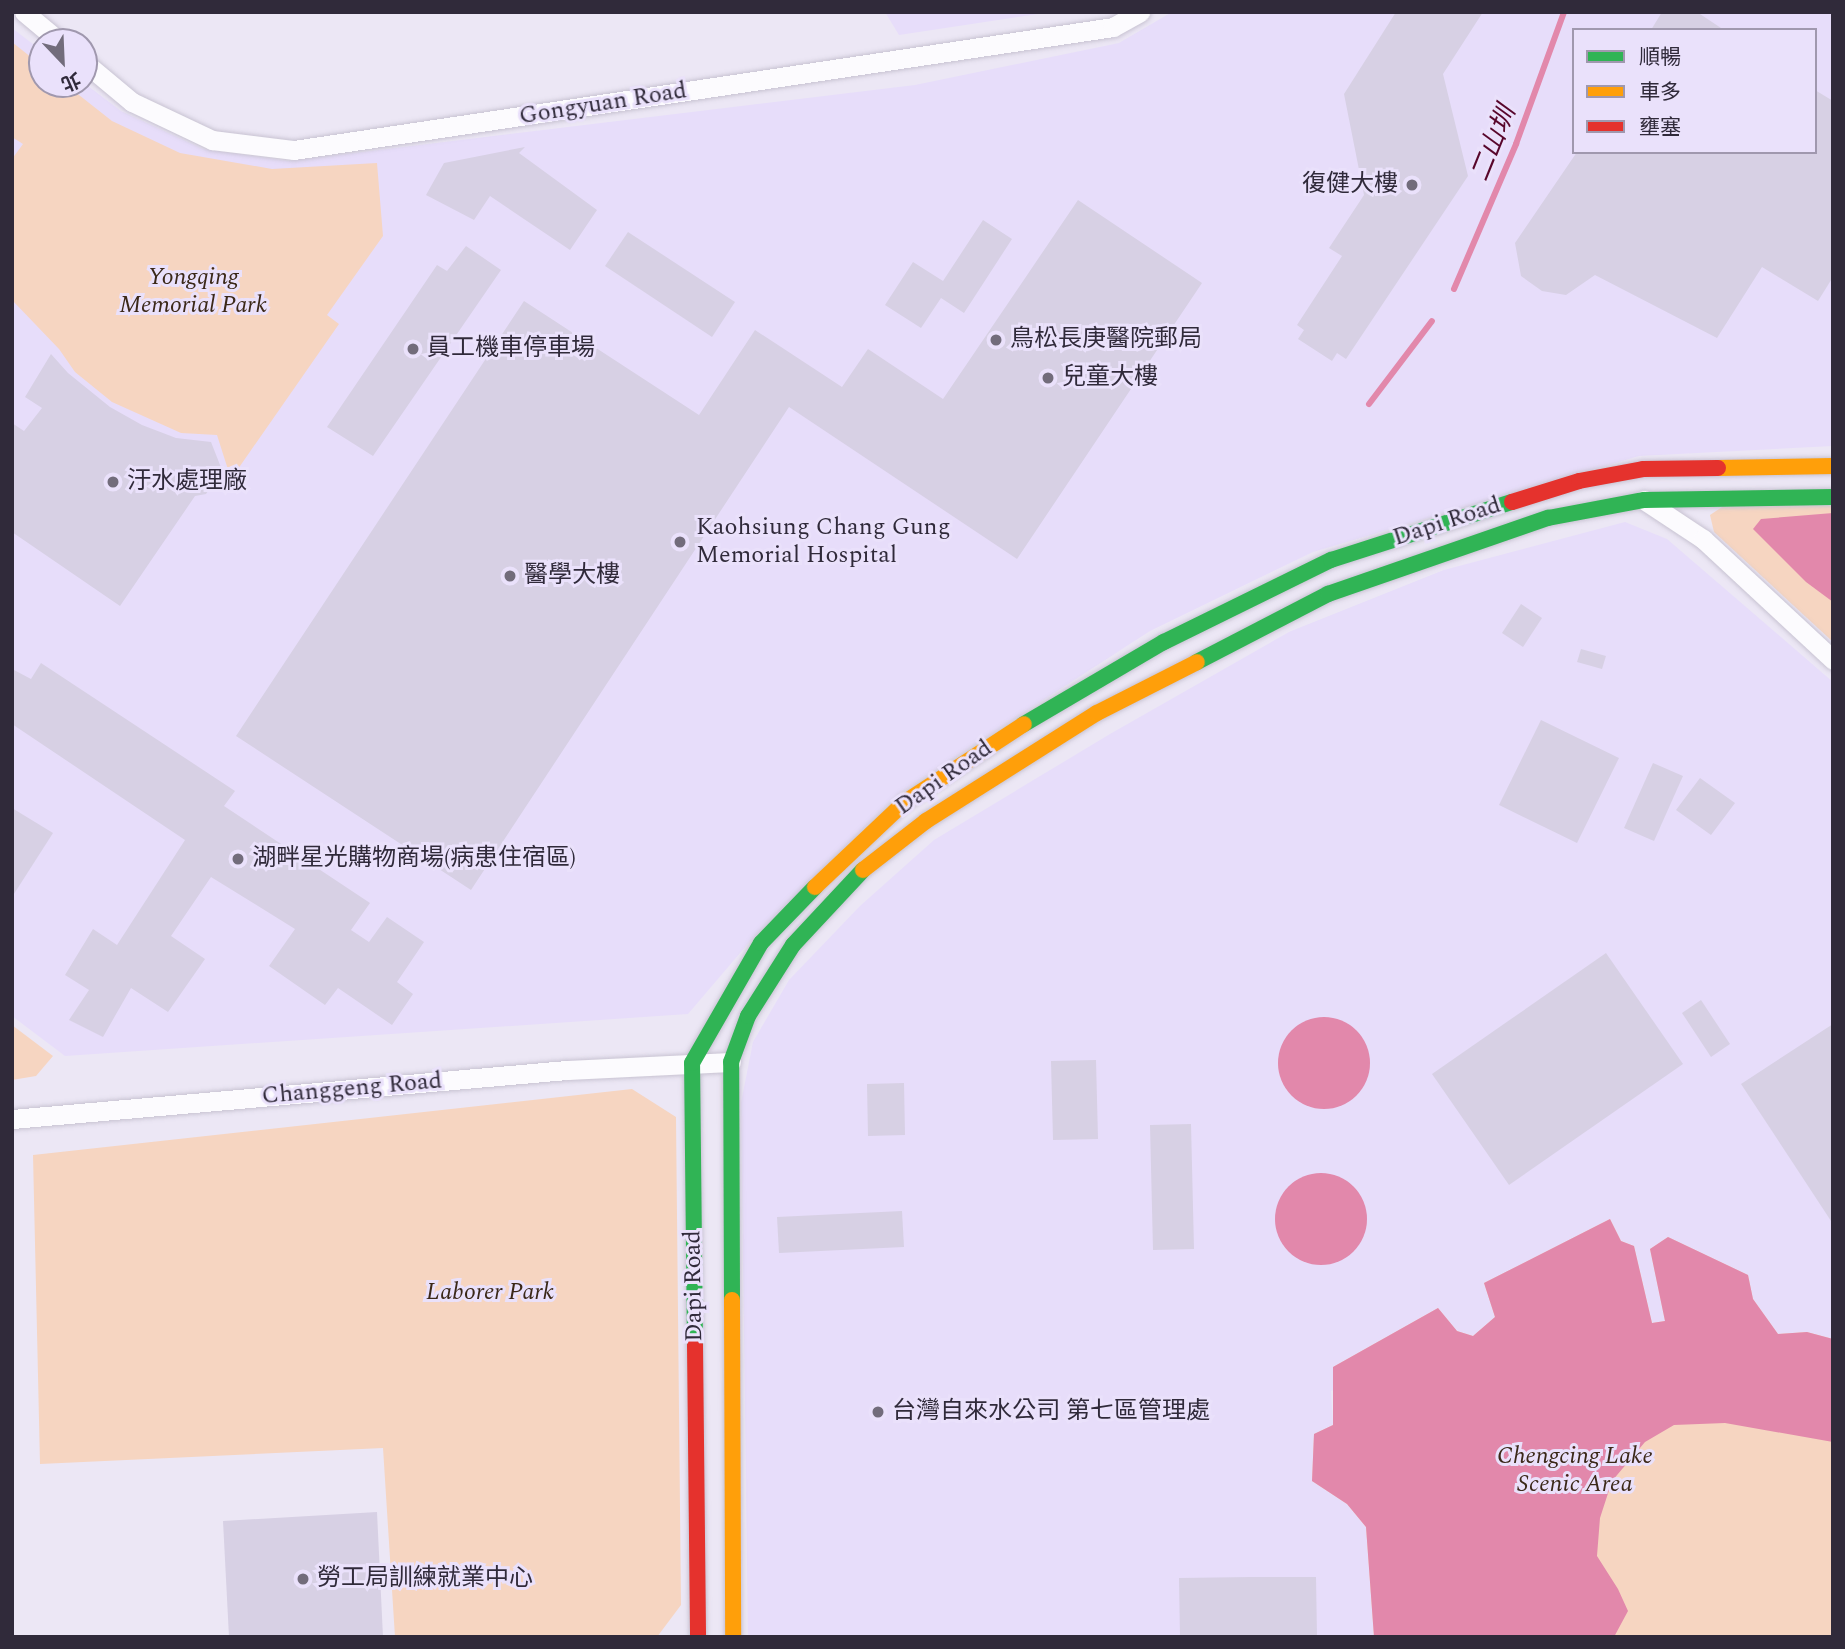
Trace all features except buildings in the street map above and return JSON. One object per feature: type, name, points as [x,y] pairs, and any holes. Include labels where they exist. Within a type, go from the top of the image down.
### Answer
[{"type":"main road","name":"Dapi Road","points":[[698,1637],[692,1063],[761,943],[828,873],[905,802],[1008,733],[1164,642],[1331,560],[1579,481],[1643,469],[1833,466]]},
{"type":"main road","name":"Dapi Road","points":[[733,1637],[731,1062],[748,1016],[786,955],[856,875],[926,821],[1097,713],[1328,594],[1463,545],[1548,518],[1644,500],[1833,497]]},
{"type":"street","points":[[24,12],[43,28]]},
{"type":"street","name":"Gongyuan Road","points":[[98,74],[132,102],[212,140],[294,150],[1113,27],[1140,12]]},
{"type":"street","points":[[1644,500],[1703,539],[1833,660]]},
{"type":"street","name":"Changgeng Road","points":[[12,1119],[567,1070],[731,1062]]},
{"type":"shaded area","points":[[885,12],[1051,12],[899,35]]},
{"type":"shaded area","name":"Kaohsiung Chang Gung Memorial Hospital","points":[[1172,12],[1833,12],[1833,446],[1639,456],[1313,552],[1150,631],[897,795],[752,939],[688,1014],[65,1056],[12,1016],[12,28],[28,40],[28,98],[98,98],[98,94],[121,111],[203,149],[288,161],[915,85],[1119,43]]},
{"type":"shaded area","points":[[1833,513],[1833,602],[1806,582],[1753,529],[1761,519]]},
{"type":"shaded area","points":[[1625,522],[1667,539],[1833,682],[1833,1339],[1807,1332],[1778,1334],[1753,1299],[1650,1249],[1666,1321],[1652,1323],[1634,1246],[1621,1241],[1610,1219],[1473,1336],[1457,1331],[1331,1391],[1333,1425],[1312,1481],[1347,1504],[1366,1527],[1374,1637],[748,1637],[741,1103],[753,1042],[789,980],[860,906],[934,840],[1110,734],[1289,632],[1444,570]]},
{"type":"shaded area","points":[[1324,1017],[1341,1021],[1356,1031],[1366,1046],[1370,1063],[1366,1080],[1356,1095],[1341,1105],[1324,1109],[1307,1105],[1292,1095],[1282,1080],[1278,1063],[1282,1046],[1292,1031],[1307,1021]]},
{"type":"shaded area","points":[[1321,1173],[1338,1177],[1353,1187],[1363,1202],[1367,1219],[1363,1236],[1353,1251],[1338,1261],[1321,1265],[1304,1261],[1289,1251],[1279,1236],[1275,1219],[1279,1202],[1289,1187],[1304,1177]]},
{"type":"shaded area","name":"Chengcing Lake Scenic Area","points":[[1610,1219],[1621,1241],[1634,1246],[1652,1323],[1665,1321],[1650,1249],[1668,1237],[1748,1275],[1753,1299],[1778,1334],[1807,1332],[1833,1339],[1833,1442],[1725,1423],[1674,1425],[1645,1442],[1612,1481],[1600,1518],[1597,1556],[1628,1611],[1614,1637],[1374,1637],[1366,1527],[1347,1504],[1312,1481],[1314,1434],[1333,1425],[1333,1367],[1438,1308],[1457,1331],[1473,1336],[1495,1317],[1484,1283]]},
{"type":"green space","name":"Yongqing Memorial Park","points":[[12,42],[28,55],[28,98],[83,98],[112,121],[180,153],[272,169],[377,163],[383,236],[327,315],[339,324],[231,479],[217,435],[181,433],[112,402],[75,372],[59,349],[12,300],[12,159],[23,144],[12,137]]},
{"type":"green space","points":[[1728,503],[1833,506],[1833,642],[1714,532],[1710,515]]},
{"type":"green space","points":[[12,1025],[53,1056],[36,1076],[12,1080]]},
{"type":"green space","name":"Laborer Park","points":[[632,1089],[676,1117],[681,1605],[657,1637],[395,1637],[383,1448],[40,1464],[33,1155]]},
{"type":"green space","name":"Chengcing Lake Scenic Area","points":[[1610,1219],[1621,1241],[1634,1246],[1652,1323],[1665,1321],[1650,1249],[1668,1237],[1748,1275],[1753,1299],[1778,1334],[1807,1332],[1833,1339],[1833,1637],[1374,1637],[1366,1527],[1347,1504],[1312,1481],[1314,1434],[1333,1425],[1333,1367],[1438,1308],[1457,1331],[1473,1336],[1495,1317],[1484,1283]]},
{"type":"waterway","name":"二山圳","points":[[1454,289],[1516,144],[1564,12]]},
{"type":"waterway","name":"二山圳","points":[[1369,404],[1432,321]]},
{"type":"traffic: fast","points":[[1197,662],[1328,594],[1548,518],[1644,500],[1833,497]]},
{"type":"traffic: fast","points":[[1024,724],[1164,642],[1331,560],[1512,502]]},
{"type":"traffic: fast","points":[[732,1300],[731,1062],[748,1016],[793,945],[863,870]]},
{"type":"traffic: fast","points":[[695,1345],[692,1063],[761,943],[815,887]]},
{"type":"traffic: slow","points":[[1718,468],[1833,466]]},
{"type":"traffic: slow","points":[[863,870],[926,821],[1097,713],[1197,662]]},
{"type":"traffic: slow","points":[[815,887],[905,802],[1024,724]]},
{"type":"traffic: slow","points":[[732,1300],[733,1637]]},
{"type":"traffic: jam","points":[[1512,502],[1579,481],[1643,469],[1718,468]]},
{"type":"traffic: jam","points":[[695,1345],[698,1637]]},
{"type":"place","name":"復健大樓","points":[[1412,185]]},
{"type":"place","name":"鳥松長庚醫院郵局","points":[[996,340]]},
{"type":"place","name":"員工機車停車場","points":[[413,349]]},
{"type":"place","name":"兒童大樓","points":[[1048,378]]},
{"type":"place","name":"汙水處理廠","points":[[113,482]]},
{"type":"place","name":"Kaohsiung Chang Gung Memorial Hospital","points":[[680,542]]},
{"type":"place","name":"醫學大樓","points":[[510,576]]},
{"type":"place","name":"湖畔星光購物商場(病患住宿區)","points":[[238,859]]},
{"type":"place","name":"台灣自來水公司 第七區管理處","points":[[878,1412]]},
{"type":"place","name":"勞工局訓練就業中心","points":[[303,1579]]}]
